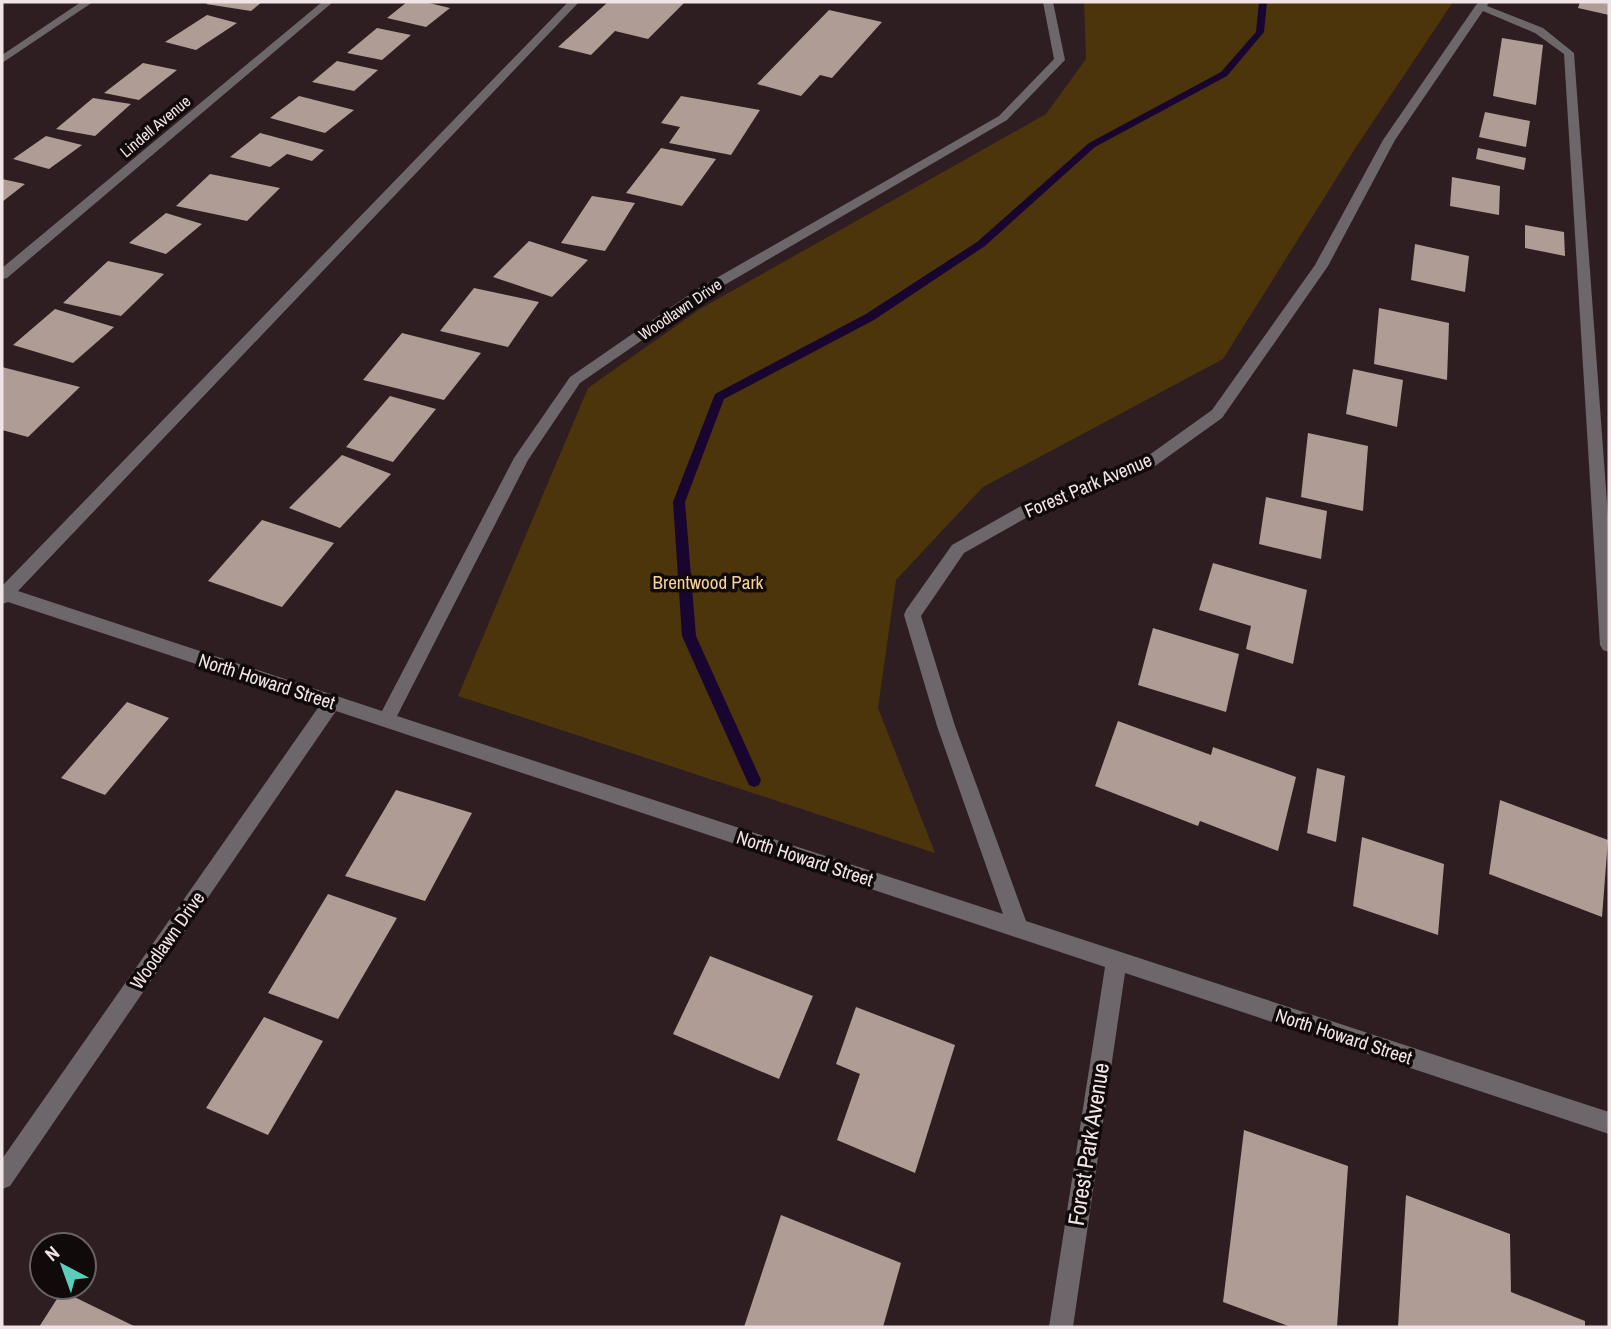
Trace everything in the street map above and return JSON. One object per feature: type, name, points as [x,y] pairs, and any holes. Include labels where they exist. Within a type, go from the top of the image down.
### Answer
[{"type":"street","points":[[2,60],[88,2]]},
{"type":"street","name":"Lindell Avenue","points":[[2,275],[328,2]]},
{"type":"street","points":[[3,595],[574,2]]},
{"type":"street","name":"Woodlawn Drive","points":[[386,720],[522,458],[575,380],[704,291],[1003,118],[1060,60],[1048,2]]},
{"type":"street","points":[[1482,4],[1551,36],[1569,53],[1609,645]]},
{"type":"street","name":"Forest Park Avenue","points":[[1018,928],[946,726],[912,615],[958,549],[1027,510],[1150,462],[1217,414],[1321,266],[1389,140],[1482,4]]},
{"type":"street","name":"North Howard Street","points":[[3,595],[1609,1123]]},
{"type":"street","name":"Woodlawn Drive","points":[[2,1178],[331,702]]},
{"type":"street","name":"Forest Park Avenue","points":[[1061,1327],[1116,961]]},
{"type":"green space","name":"Brentwood Park","points":[[1084,2],[1453,2],[1356,147],[1223,359],[983,487],[896,580],[878,708],[935,853],[458,696],[588,388],[700,309],[1046,114],[1086,59]]},
{"type":"building","points":[[262,2],[251,11],[206,4]]},
{"type":"building","points":[[407,2],[425,2],[450,8],[426,27],[387,18]]},
{"type":"building","points":[[608,2],[684,3],[648,39],[615,31],[591,55],[558,47]]},
{"type":"building","points":[[1580,2],[1609,2],[1609,15],[1578,8]]},
{"type":"building","points":[[829,10],[882,22],[832,78],[820,75],[801,96],[757,84]]},
{"type":"building","points":[[207,15],[237,23],[196,50],[165,42]]},
{"type":"building","points":[[377,28],[411,35],[382,60],[347,53]]},
{"type":"building","points":[[1502,38],[1543,45],[1536,105],[1493,96]]},
{"type":"building","points":[[337,61],[378,70],[354,91],[312,82]]},
{"type":"building","points":[[143,63],[177,70],[139,100],[104,93]]},
{"type":"building","points":[[299,96],[354,110],[325,133],[270,118]]},
{"type":"building","points":[[681,96],[760,110],[731,155],[669,143],[680,127],[661,123]]},
{"type":"building","points":[[93,98],[131,104],[95,136],[56,129]]},
{"type":"building","points":[[1485,112],[1530,121],[1526,147],[1479,137]]},
{"type":"building","points":[[260,133],[324,150],[312,161],[287,154],[270,167],[230,157]]},
{"type":"building","points":[[46,136],[82,145],[49,169],[13,159]]},
{"type":"building","points":[[661,148],[716,159],[682,206],[626,193]]},
{"type":"building","points":[[1478,148],[1526,158],[1524,170],[1476,159]]},
{"type":"building","points":[[210,174],[280,188],[247,221],[176,206]]},
{"type":"building","points":[[1452,177],[1500,186],[1499,215],[1450,206]]},
{"type":"building","points":[[2,179],[25,184],[2,202]]},
{"type":"building","points":[[592,196],[635,203],[605,251],[561,243]]},
{"type":"building","points":[[166,213],[202,224],[166,254],[129,243]]},
{"type":"building","points":[[1525,225],[1564,232],[1565,256],[1525,248]]},
{"type":"building","points":[[529,241],[588,260],[552,297],[493,277]]},
{"type":"building","points":[[1415,244],[1469,256],[1465,292],[1411,280]]},
{"type":"building","points":[[108,261],[164,274],[121,316],[63,303]]},
{"type":"building","points":[[474,288],[539,302],[508,347],[440,331]]},
{"type":"building","points":[[1379,308],[1449,323],[1447,380],[1374,364]]},
{"type":"building","points":[[55,309],[114,327],[73,363],[13,345]]},
{"type":"building","points":[[402,333],[481,353],[444,400],[363,380]]},
{"type":"building","points":[[2,367],[80,387],[28,437],[2,430]]},
{"type":"building","points":[[1353,369],[1403,380],[1397,427],[1346,414]]},
{"type":"building","points":[[390,396],[436,409],[393,462],[346,447]]},
{"type":"building","points":[[1308,433],[1368,446],[1363,511],[1301,497]]},
{"type":"building","points":[[342,455],[391,474],[340,528],[289,508]]},
{"type":"building","points":[[1266,497],[1327,511],[1321,559],[1259,544]]},
{"type":"building","points":[[262,520],[334,543],[282,607],[208,581]]},
{"type":"building","points":[[1213,563],[1307,590],[1293,664],[1246,649],[1251,626],[1199,610]]},
{"type":"building","points":[[1153,628],[1239,654],[1226,712],[1138,685]]},
{"type":"building","points":[[127,702],[169,718],[105,795],[61,778]]},
{"type":"building","points":[[1118,721],[1211,755],[1213,747],[1296,777],[1278,851],[1200,821],[1198,826],[1095,786]]},
{"type":"building","points":[[1317,768],[1345,776],[1336,842],[1307,833]]},
{"type":"building","points":[[396,790],[472,813],[425,901],[345,876]]},
{"type":"building","points":[[1500,800],[1608,840],[1602,917],[1489,874]]},
{"type":"building","points":[[1362,837],[1444,864],[1438,935],[1353,906]]},
{"type":"building","points":[[328,894],[397,918],[338,1019],[268,993]]},
{"type":"building","points":[[710,956],[813,996],[779,1079],[673,1034]]},
{"type":"building","points":[[856,1007],[955,1045],[915,1173],[837,1140],[860,1074],[836,1064]]},
{"type":"building","points":[[264,1017],[323,1041],[268,1135],[206,1108]]},
{"type":"building","points":[[1244,1130],[1348,1166],[1337,1327],[1291,1327],[1223,1302]]},
{"type":"building","points":[[1406,1195],[1510,1234],[1511,1292],[1585,1321],[1585,1327],[1398,1327]]},
{"type":"building","points":[[781,1215],[901,1263],[883,1327],[744,1327]]},
{"type":"building","points":[[56,1301],[83,1301],[136,1327],[39,1327]]},
{"type":"waterway","points":[[754,780],[689,636],[679,502],[719,397],[870,317],[981,244],[1092,145],[1224,74],[1260,32],[1263,2]]}]
